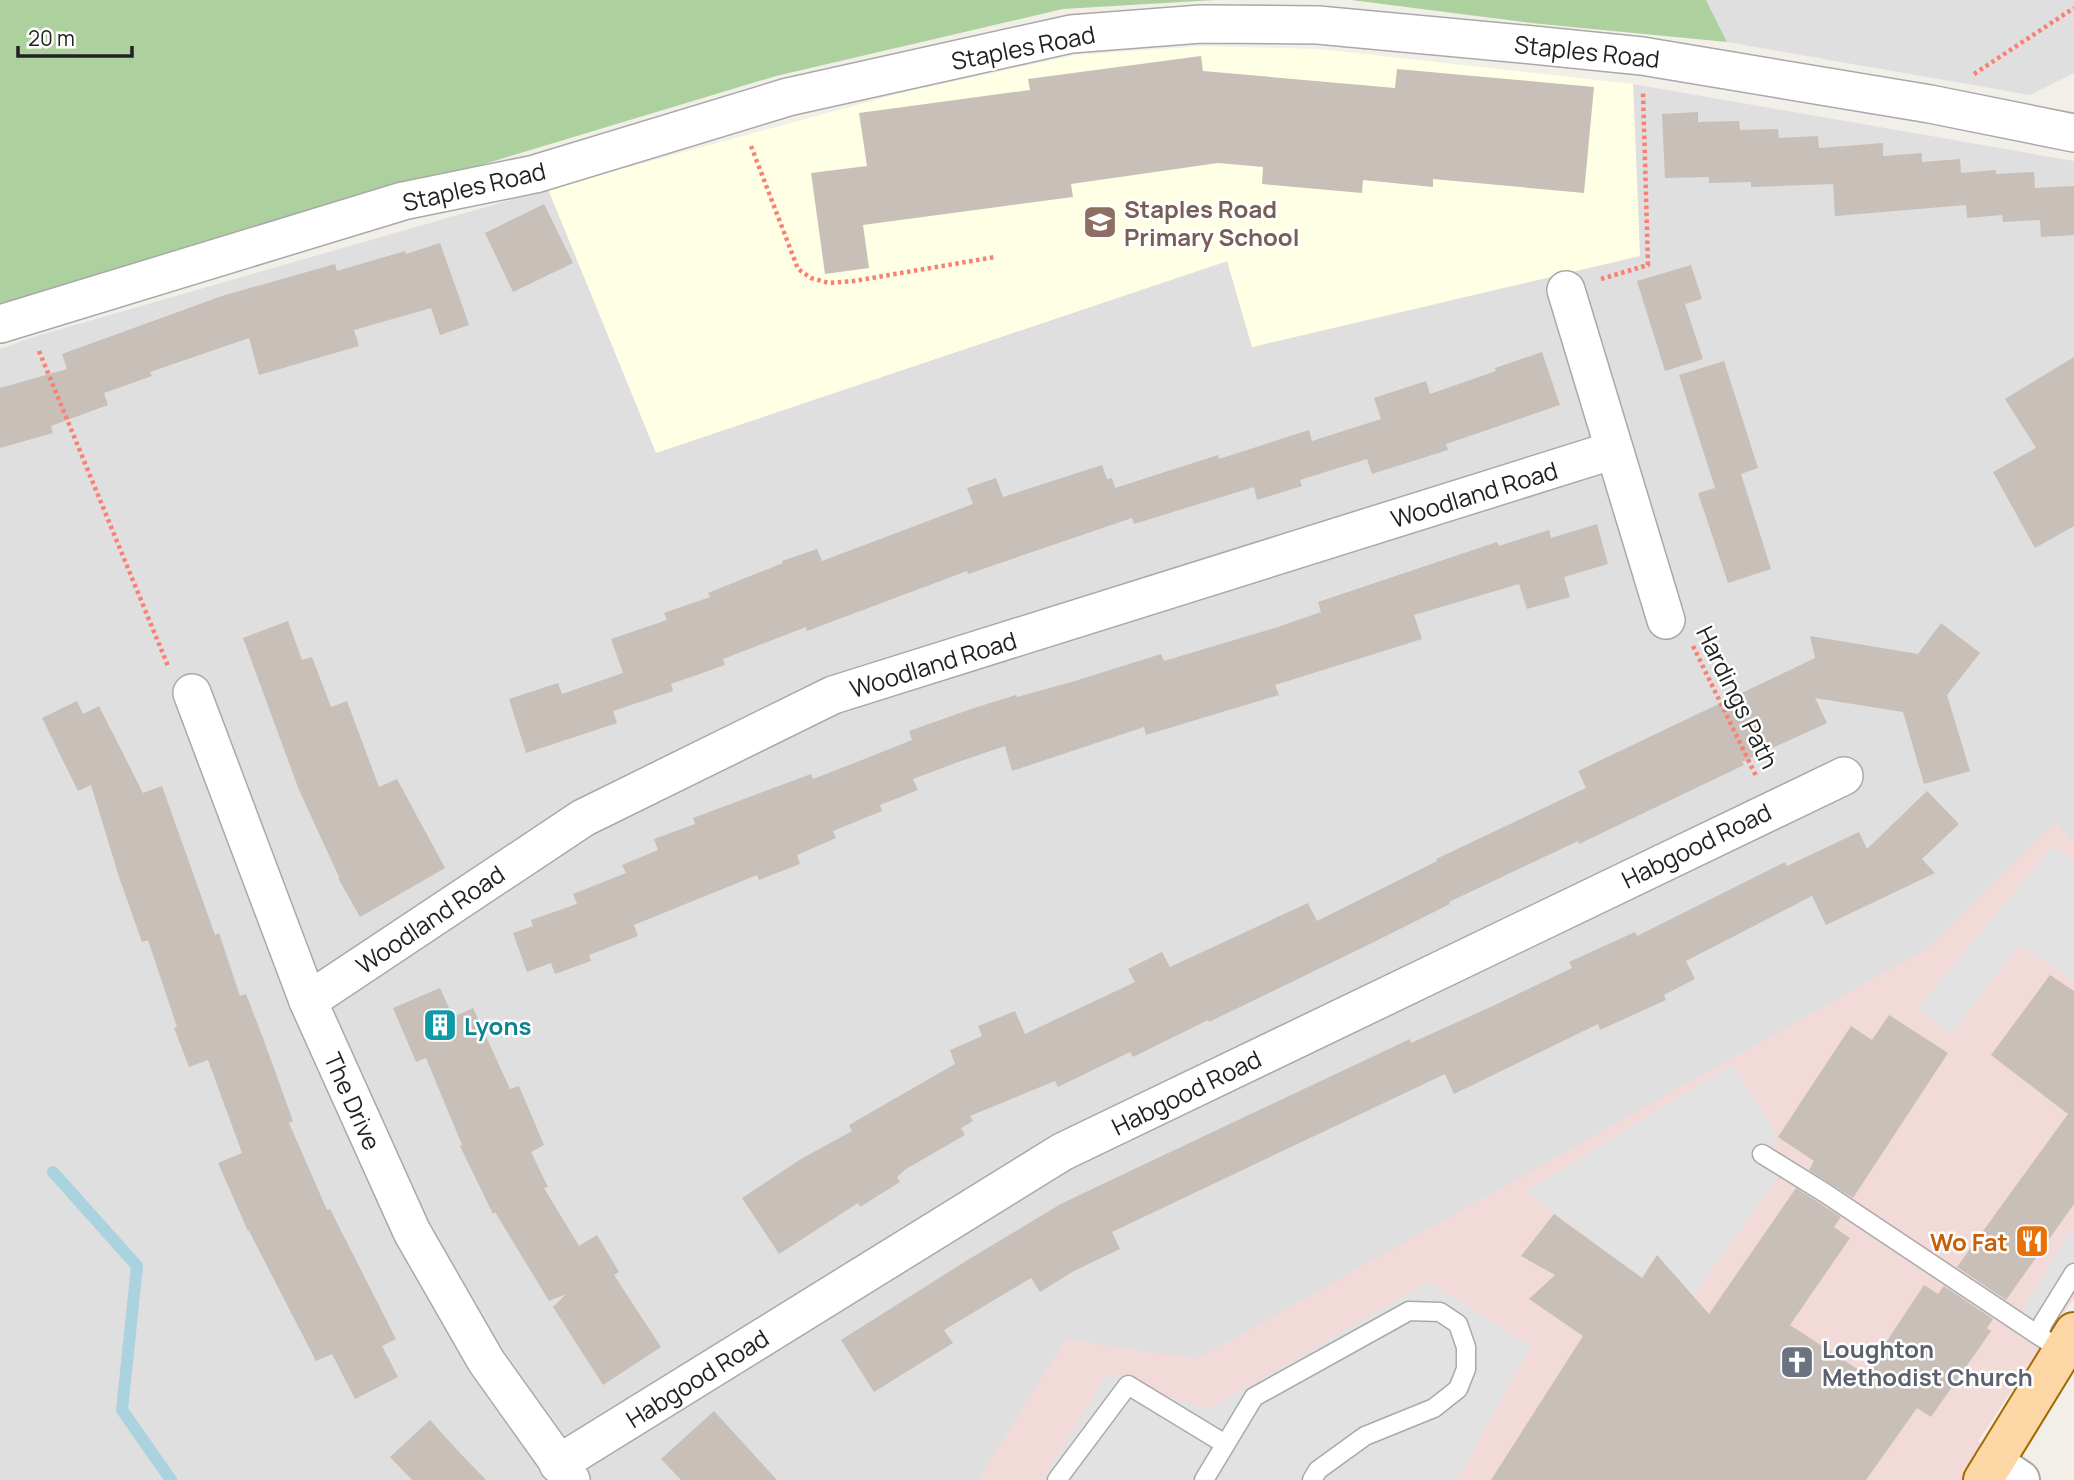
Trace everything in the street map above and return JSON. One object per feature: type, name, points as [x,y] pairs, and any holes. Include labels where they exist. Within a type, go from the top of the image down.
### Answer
[{"type":"main road","points":[[1999,1474],[2058,1340]]},
{"type":"street","name":"Staples Road","points":[[13,320],[403,201],[535,174],[801,94],[1071,34],[1201,24],[1318,25],[1642,56],[1930,104],[2074,133]]},
{"type":"street","points":[[1566,289],[1666,620]]},
{"type":"street","name":"Woodland Road","points":[[308,1001],[583,818],[833,695],[1615,450]]},
{"type":"street","name":"The Drive","points":[[192,693],[308,1001],[412,1232],[486,1361],[565,1472]]},
{"type":"street","name":"Habgood Road","points":[[565,1472],[1062,1152],[1844,776]]},
{"type":"lane","points":[[1762,1154],[2058,1340]]},
{"type":"lane","points":[[2058,1340],[2043,1323],[2074,1273]]},
{"type":"lane","points":[[1204,1480],[1254,1397],[1409,1311],[1440,1312],[1458,1324],[1466,1347],[1466,1369],[1458,1389],[1434,1408],[1365,1436],[1318,1470],[1312,1480]]},
{"type":"lane","points":[[1058,1480],[1128,1385],[1226,1444]]},
{"type":"path","points":[[1930,104],[2074,8]]},
{"type":"path","points":[[1566,289],[1648,265],[1642,56]]},
{"type":"path","points":[[738,112],[798,269],[811,278],[829,283],[854,281],[995,257]]},
{"type":"path","points":[[13,320],[165,663],[192,693]]},
{"type":"path","name":"Hardings Path","points":[[1666,620],[1678,613],[1772,809]]},
{"type":"shaded area","points":[[1706,0],[2074,0],[2074,73],[2030,95],[1727,42]]},
{"type":"shaded area","name":"Staples Road Primary School","points":[[1203,46],[1319,49],[1633,84],[1640,256],[1252,347],[1227,261],[656,453],[548,189],[901,93],[1076,55]]},
{"type":"shaded area","points":[[1633,84],[2074,161],[2074,850],[1920,961],[982,1480],[0,1480],[0,349],[33,337],[548,189],[657,452],[1228,261],[1252,347],[1639,256]]},
{"type":"shaded area","points":[[2055,822],[2074,843],[2074,1298],[1978,1441],[2034,1480],[978,1480],[1066,1339],[1197,1359],[1926,949]]},
{"type":"shaded area","points":[[2052,847],[2074,861],[2074,981],[2019,945],[1951,1034],[1916,1009]]},
{"type":"shaded area","points":[[1732,1064],[1778,1137],[1762,1154],[1784,1168],[1693,1296],[1657,1255],[1642,1278],[1526,1192]]},
{"type":"shaded area","points":[[2074,1227],[2074,1273],[2043,1323],[2022,1310]]},
{"type":"shaded area","points":[[1428,1282],[1531,1346],[1457,1480],[1042,1480],[1107,1374],[1207,1410]]},
{"type":"green space","points":[[0,0],[1215,0],[1063,9],[776,76],[0,310]]},
{"type":"green space","points":[[1351,0],[1706,0],[1727,42],[1531,23]]},
{"type":"building","points":[[1201,56],[1203,71],[1395,88],[1397,69],[1594,87],[1584,193],[1433,179],[1433,187],[1363,180],[1362,193],[1262,184],[1263,167],[1218,163],[1071,184],[1073,197],[863,225],[869,268],[825,274],[811,173],[867,166],[859,113],[1030,90],[1028,79]]},
{"type":"building","points":[[1698,112],[1698,122],[1739,121],[1740,130],[1778,129],[1779,138],[1818,136],[1819,148],[1883,143],[1883,156],[1922,153],[1922,162],[1960,159],[1961,173],[1996,170],[1996,174],[2034,172],[2035,188],[2074,186],[2074,235],[2041,237],[2040,220],[2003,222],[2002,215],[1967,218],[1966,205],[1835,216],[1833,184],[1751,187],[1751,182],[1709,183],[1709,177],[1665,178],[1662,114]]},
{"type":"building","points":[[544,204],[573,263],[513,292],[485,233]]},
{"type":"building","points":[[440,243],[469,325],[440,335],[431,308],[354,330],[359,346],[259,375],[249,338],[150,372],[152,376],[104,393],[108,405],[51,426],[53,433],[0,448],[0,388],[67,369],[62,354],[222,296],[335,264],[337,271]]},
{"type":"building","points":[[1691,265],[1702,299],[1685,304],[1703,359],[1665,371],[1637,281]]},
{"type":"building","points":[[1542,352],[1560,405],[1446,444],[1448,450],[1372,474],[1367,459],[1300,480],[1302,486],[1257,500],[1254,487],[1134,524],[1132,518],[968,574],[967,571],[807,631],[806,627],[723,659],[725,665],[671,684],[673,691],[613,711],[617,723],[526,753],[509,699],[558,683],[562,694],[623,673],[611,639],[667,620],[664,613],[710,597],[708,593],[783,563],[782,561],[817,549],[822,561],[973,504],[967,488],[996,478],[1003,497],[1102,465],[1107,479],[1112,478],[1115,488],[1218,455],[1219,459],[1309,430],[1312,441],[1381,419],[1374,398],[1426,381],[1430,394]]},
{"type":"building","points":[[2074,357],[2074,526],[2035,548],[1993,472],[2036,448],[2005,399]]},
{"type":"building","points":[[1724,361],[1758,468],[1741,474],[1771,569],[1728,583],[1698,493],[1715,488],[1679,375]]},
{"type":"building","points":[[1597,524],[1608,564],[1564,577],[1570,597],[1527,609],[1519,584],[1414,615],[1422,639],[1275,685],[1279,695],[1146,735],[1144,727],[1012,771],[1005,746],[961,761],[913,779],[918,790],[880,805],[882,811],[833,831],[836,838],[797,855],[800,864],[759,880],[757,875],[634,925],[638,936],[589,955],[591,961],[555,974],[551,963],[527,972],[513,933],[533,926],[531,920],[577,904],[573,894],[626,873],[622,865],[658,850],[654,839],[695,824],[693,818],[811,774],[813,779],[862,760],[912,740],[909,731],[974,708],[1161,654],[1164,661],[1278,627],[1321,612],[1318,602],[1497,542],[1499,546],[1549,530],[1551,538]]},
{"type":"building","points":[[288,621],[302,660],[312,657],[331,707],[347,701],[379,787],[397,779],[445,868],[360,917],[338,878],[299,790],[243,638]]},
{"type":"building","points":[[1941,623],[1980,653],[1947,695],[1970,771],[1924,784],[1903,712],[1815,698],[1827,723],[1742,762],[1744,765],[1579,844],[1578,841],[1449,902],[1450,904],[1374,942],[1133,1057],[1130,1052],[1058,1087],[1055,1081],[970,1116],[973,1121],[961,1128],[965,1135],[906,1169],[897,1177],[900,1182],[860,1207],[858,1203],[779,1254],[742,1198],[801,1159],[852,1131],[849,1125],[955,1064],[950,1050],[982,1036],[978,1026],[1015,1011],[1025,1034],[1135,982],[1128,969],[1162,952],[1170,967],[1308,903],[1317,921],[1437,861],[1436,859],[1586,788],[1578,771],[1815,658],[1810,636],[1918,654]]},
{"type":"building","points":[[77,701],[83,714],[99,706],[143,793],[162,786],[215,935],[219,933],[240,996],[246,994],[263,1038],[293,1121],[289,1123],[327,1210],[330,1209],[396,1339],[382,1346],[398,1377],[355,1399],[332,1354],[316,1361],[248,1231],[218,1163],[242,1153],[208,1060],[189,1067],[174,1028],[177,1027],[148,940],[142,942],[119,877],[91,785],[78,791],[42,718]]},
{"type":"building","points":[[1927,791],[1959,824],[1922,859],[1935,873],[1826,925],[1812,896],[1686,961],[1695,979],[1664,995],[1666,1000],[1600,1030],[1598,1024],[1454,1094],[1445,1074],[1112,1232],[1120,1249],[1074,1271],[1040,1292],[1031,1278],[944,1330],[953,1343],[874,1392],[841,1340],[1059,1205],[1092,1189],[1410,1039],[1411,1043],[1495,1005],[1572,968],[1569,962],[1635,932],[1637,936],[1785,862],[1787,866],[1859,832],[1867,849]]},
{"type":"building","points":[[2050,975],[2074,991],[2074,1204],[2006,1300],[1957,1267],[2068,1114],[1991,1055]]},
{"type":"building","points":[[440,988],[453,1017],[473,1008],[510,1089],[519,1086],[544,1145],[531,1152],[548,1187],[544,1188],[579,1246],[597,1235],[619,1272],[614,1275],[661,1347],[603,1385],[553,1307],[566,1294],[549,1301],[495,1212],[493,1214],[460,1146],[462,1145],[426,1058],[416,1062],[393,1008]]},
{"type":"building","points":[[1889,1015],[1948,1053],[1853,1198],[1809,1170],[1814,1161],[1778,1137],[1851,1026],[1872,1040]]},
{"type":"building","points":[[1796,1188],[1841,1217],[1834,1227],[1850,1238],[1790,1325],[1865,1374],[1924,1285],[1938,1294],[1944,1286],[1993,1319],[1987,1328],[1991,1331],[1931,1417],[1917,1408],[1866,1480],[1491,1480],[1583,1336],[1529,1299],[1555,1275],[1521,1256],[1554,1214],[1642,1278],[1657,1255],[1709,1314]]},
{"type":"building","points":[[714,1411],[777,1480],[681,1480],[661,1459]]},
{"type":"building","points":[[430,1420],[486,1480],[412,1480],[390,1457]]},
{"type":"waterway","points":[[53,1172],[137,1266],[122,1410],[171,1480]]},
{"type":"place","name":"Staples Road Primary School","points":[[1100,222]]},
{"type":"place","name":"Lyons","points":[[440,1025]]},
{"type":"place","name":"Wo Fat","points":[[2032,1241]]},
{"type":"place","name":"Loughton Methodist Church","points":[[1797,1362]]}]
